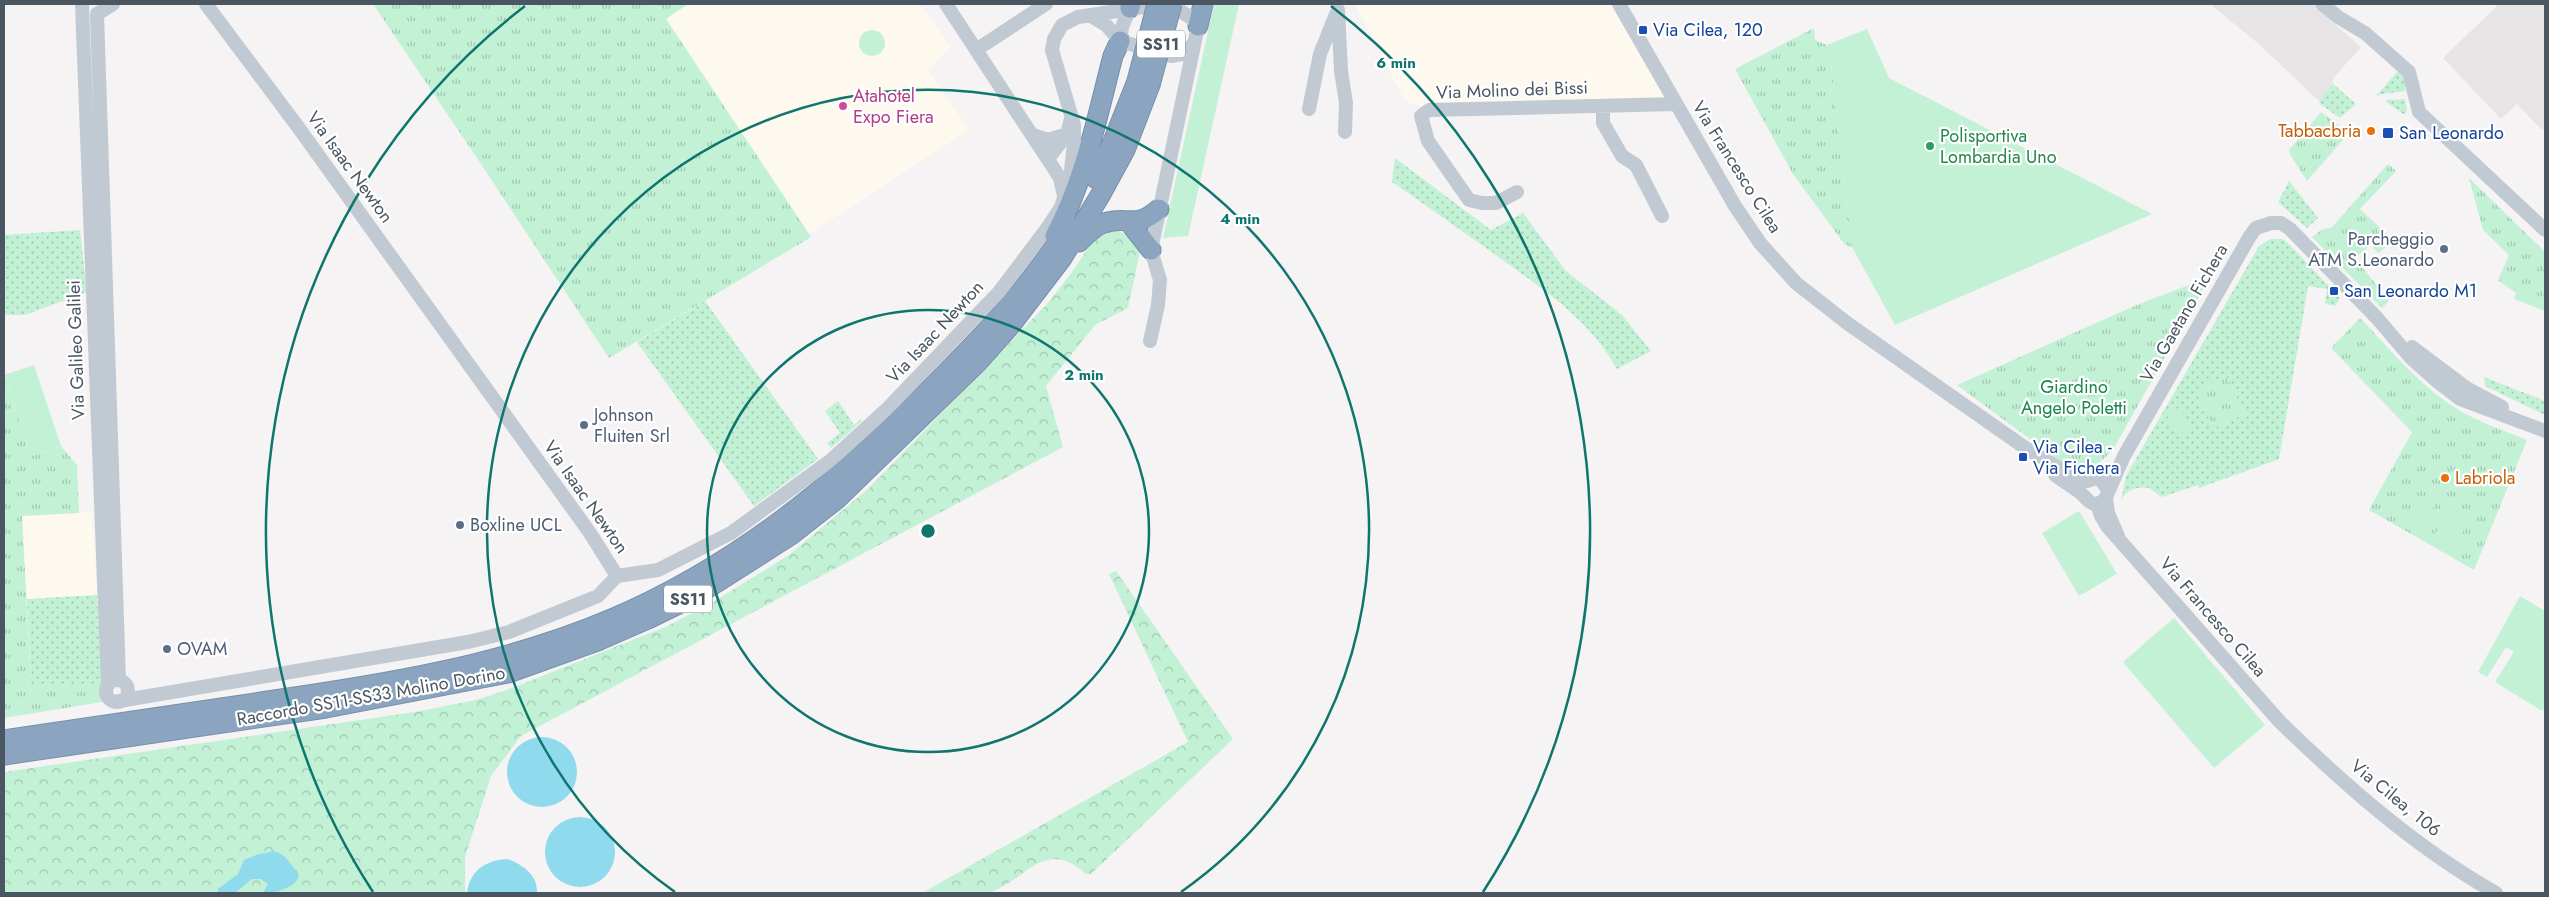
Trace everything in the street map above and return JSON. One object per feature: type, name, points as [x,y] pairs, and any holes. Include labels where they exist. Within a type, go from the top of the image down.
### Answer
[{"type":"highway","name":"Raccordo SS11-SS33 Molino Dorino","points":[[4,755],[316,709],[418,692],[508,672],[600,640],[648,619],[697,595],[742,567],[791,535],[844,493],[977,363],[1010,326],[1062,258],[1125,150],[1143,83],[1157,4]]},
{"type":"highway","name":"Raccordo SS11-SS33 Molino Dorino","points":[[4,740],[322,694],[434,674],[509,655],[617,617],[722,561],[775,526],[832,482],[965,353],[1031,278],[1063,234],[1088,191],[1143,83],[1172,4]]},
{"type":"highway","points":[[1196,35],[1203,4]]},
{"type":"highway","points":[[1031,278],[1072,200],[1113,56],[1120,41]]},
{"type":"highway","points":[[1062,258],[1094,227],[1105,222],[1144,220],[1160,209]]},
{"type":"highway","points":[[1129,222],[1151,250]]},
{"type":"street","points":[[97,14],[113,4]]},
{"type":"street","name":"Via Isaac Newton","points":[[206,4],[414,286],[590,532],[618,576],[658,570],[731,532],[830,461],[886,410],[993,298],[1048,228],[1064,198],[1070,180],[1070,139]]},
{"type":"street","points":[[946,4],[1050,161],[1062,182],[1064,198]]},
{"type":"street","points":[[976,50],[1046,4]]},
{"type":"street","name":"Via Francesco Cilea","points":[[1619,4],[1675,104],[1748,226],[1796,283],[1847,323],[2024,447],[2062,471],[2105,483],[2101,516],[2280,722]]},
{"type":"street","points":[[2322,4],[2338,17],[2365,33],[2409,72],[2419,112],[2545,230]]},
{"type":"street","points":[[1120,41],[1122,28],[1130,6]]},
{"type":"street","points":[[1050,161],[1070,139],[1071,117],[1053,57],[1054,39],[1059,29],[1067,22],[1078,17],[1091,16],[1130,6],[1150,6],[1182,12],[1193,19],[1196,35],[1151,250],[1160,280],[1158,305],[1150,341]]},
{"type":"street","points":[[1308,109],[1320,54],[1339,7]]},
{"type":"street","points":[[1339,7],[1340,71],[1346,103],[1345,132]]},
{"type":"street","name":"Via Galileo Galilei","points":[[83,9],[97,14],[118,684],[83,9]]},
{"type":"street","points":[[1091,16],[1106,25],[1120,41],[1168,56],[1180,67],[1185,84]]},
{"type":"street","points":[[1168,56],[1182,54],[1196,35]]},
{"type":"street","points":[[1317,69],[1340,71]]},
{"type":"street","name":"Via Molino dei Bissi","points":[[1517,192],[1496,203],[1482,204],[1469,200],[1428,141],[1422,116],[1429,110],[1675,104]]},
{"type":"street","name":"Via Molino dei Bissi","points":[[1603,106],[1602,123],[1622,156],[1636,166],[1662,216]]},
{"type":"street","points":[[1031,134],[1048,140],[1070,139]]},
{"type":"street","name":"Via Gaetano Fichera","points":[[2104,497],[2124,456],[2250,236],[2256,228],[2269,223],[2278,222],[2290,228],[2377,318],[2468,389],[2545,431]]},
{"type":"street","name":"Via Francesco Cilea","points":[[2024,447],[2049,470],[2083,495],[2088,502],[2104,497]]},
{"type":"street","name":"Via Gaetano Fichera","points":[[2092,480],[2112,468],[2124,456]]},
{"type":"street","points":[[2083,495],[2083,488],[2092,480]]},
{"type":"street","points":[[118,684],[107,696],[112,701],[119,702],[468,642],[509,632],[598,596],[618,576]]},
{"type":"street","points":[[118,684],[136,693],[150,696]]},
{"type":"street","points":[[118,684],[125,698],[119,702]]},
{"type":"street","name":"Via Cilea, 106","points":[[2280,722],[2359,794],[2467,876],[2496,893]]},
{"type":"shaded area","points":[[688,4],[920,4],[951,48],[928,69],[969,130],[809,234],[666,19]]},
{"type":"shaded area","points":[[1355,4],[1611,4],[1667,103],[1427,109],[1405,101]]},
{"type":"shaded area","points":[[2210,4],[2311,4],[2361,47],[2336,75],[2320,102],[2260,45]]},
{"type":"shaded area","points":[[2499,4],[2545,4],[2545,127],[2542,130],[2517,104],[2501,119],[2443,58]]},
{"type":"shaded area","points":[[92,512],[97,595],[27,599],[22,516]]},
{"type":"green space","points":[[373,4],[688,4],[666,19],[811,237],[609,358]]},
{"type":"green space","points":[[1214,4],[1239,4],[1188,236],[1163,238]]},
{"type":"green space","points":[[1814,28],[1815,40],[1827,45],[1831,64],[1852,247],[1845,245],[1793,174],[1735,69]]},
{"type":"green space","name":"Polisportiva Lombardia Uno","points":[[1867,29],[1889,78],[2152,214],[1895,325],[1852,247],[1831,64],[1827,45]]},
{"type":"green space","points":[[872,30],[882,33],[885,43],[882,53],[872,56],[862,53],[859,43],[862,33]]},
{"type":"green space","points":[[2399,70],[2405,80],[2405,91],[2382,94],[2375,97]]},
{"type":"green space","points":[[2332,83],[2356,104],[2340,118],[2319,103]]},
{"type":"green space","points":[[2405,99],[2407,111],[2405,115],[2386,102],[2387,100]]},
{"type":"green space","points":[[2321,112],[2349,133],[2307,181],[2289,150]]},
{"type":"green space","points":[[1395,158],[1491,230],[1523,213],[1566,271],[1622,315],[1651,351],[1617,369],[1591,333],[1559,302],[1523,274],[1392,182]]},
{"type":"green space","points":[[2388,164],[2396,171],[2360,209],[2394,241],[2378,253],[2371,245],[2355,258],[2389,301],[2382,308],[2312,237],[2323,229],[2331,228]]},
{"type":"green space","points":[[2469,178],[2545,252],[2545,311],[2514,299],[2516,293],[2498,280],[2509,255],[2483,230]]},
{"type":"green space","points":[[2289,181],[2318,218],[2307,228],[2278,202]]},
{"type":"green space","points":[[80,230],[87,292],[25,315],[4,315],[4,235]]},
{"type":"green space","points":[[1113,230],[1129,235],[1140,251],[1128,308],[1095,325],[1046,386],[1063,447],[521,736],[491,776],[465,857],[465,893],[4,893],[4,772],[415,712],[476,700],[512,688],[665,627],[708,605],[789,555],[868,489],[1048,303],[1094,239]]},
{"type":"green space","points":[[2270,239],[2282,239],[2288,243],[2340,298],[2335,306],[2325,304],[2327,289],[2308,286],[2279,459],[2199,488],[2198,485],[2162,497],[2149,488],[2137,488],[2129,491],[2121,501],[2126,476],[2259,246]]},
{"type":"green space","name":"Giardino Angelo Poletti","points":[[2210,277],[2115,446],[2099,463],[2087,469],[2073,468],[2065,465],[1957,385],[2139,304]]},
{"type":"green space","points":[[705,301],[818,459],[754,506],[637,342]]},
{"type":"green space","points":[[2360,318],[2405,366],[2441,398],[2472,417],[2527,440],[2474,570],[2369,510],[2412,432],[2331,348]]},
{"type":"green space","points":[[34,365],[61,446],[31,456],[4,375]]},
{"type":"green space","points":[[2226,375],[2245,414],[2214,429],[2195,390]]},
{"type":"green space","points":[[4,376],[31,456],[61,446],[77,465],[79,513],[22,516],[31,685],[102,685],[102,702],[4,718]]},
{"type":"green space","points":[[2484,377],[2545,401],[2545,415],[2485,386]]},
{"type":"green space","points":[[838,401],[854,425],[860,419],[862,421],[831,448],[827,443],[840,433],[825,411]]},
{"type":"green space","points":[[2181,407],[2191,429],[2177,436],[2167,414]]},
{"type":"green space","points":[[2422,495],[2436,503],[2418,535],[2404,526]]},
{"type":"green space","points":[[2452,505],[2472,516],[2453,549],[2432,539]]},
{"type":"green space","points":[[2079,511],[2117,574],[2079,596],[2042,533]]},
{"type":"green space","points":[[1116,571],[1233,739],[1091,874],[1086,874],[1071,863],[1058,859],[1046,860],[1002,887],[988,893],[965,895],[922,893],[1188,742],[1109,574]]},
{"type":"green space","points":[[97,595],[102,685],[31,685],[27,599]]},
{"type":"green space","points":[[2520,596],[2545,611],[2545,706],[2542,711],[2495,682],[2514,652],[2506,647],[2487,677],[2478,672]]},
{"type":"green space","points":[[2174,618],[2265,725],[2214,768],[2123,662]]},
{"type":"water","points":[[542,737],[561,743],[571,753],[577,772],[571,791],[561,801],[542,807],[523,801],[513,791],[507,772],[513,753],[523,743]]},
{"type":"water","points":[[580,817],[599,823],[609,833],[615,852],[609,871],[599,881],[580,887],[561,881],[551,871],[545,852],[551,833],[561,823]]},
{"type":"water","points":[[274,851],[286,858],[299,876],[289,887],[263,893],[268,884],[261,879],[252,879],[235,893],[218,893],[218,889],[238,874],[244,860]]},
{"type":"water","points":[[508,859],[528,871],[535,881],[537,893],[467,893],[475,872],[486,864]]},
{"type":"place","name":"Via Cilea, 120","points":[[1643,30]]},
{"type":"place","name":"Atahotel Expo Fiera","points":[[843,106]]},
{"type":"place","name":"Tabbacbria","points":[[2371,131]]},
{"type":"place","name":"San Leonardo","points":[[2388,133]]},
{"type":"place","name":"Polisportiva Lombardia Uno","points":[[1930,146]]},
{"type":"place","name":"Parcheggio ATM S.Leonardo","points":[[2444,249]]},
{"type":"place","name":"San Leonardo M1","points":[[2334,291]]},
{"type":"place","name":"Johnson Fluiten Srl","points":[[584,425]]},
{"type":"place","name":"Via Cilea - Via Fichera","points":[[2023,457]]},
{"type":"place","name":"Labriola","points":[[2445,478]]},
{"type":"place","name":"Boxline UCL","points":[[460,525]]},
{"type":"place","name":"OVAM","points":[[167,649]]}]
